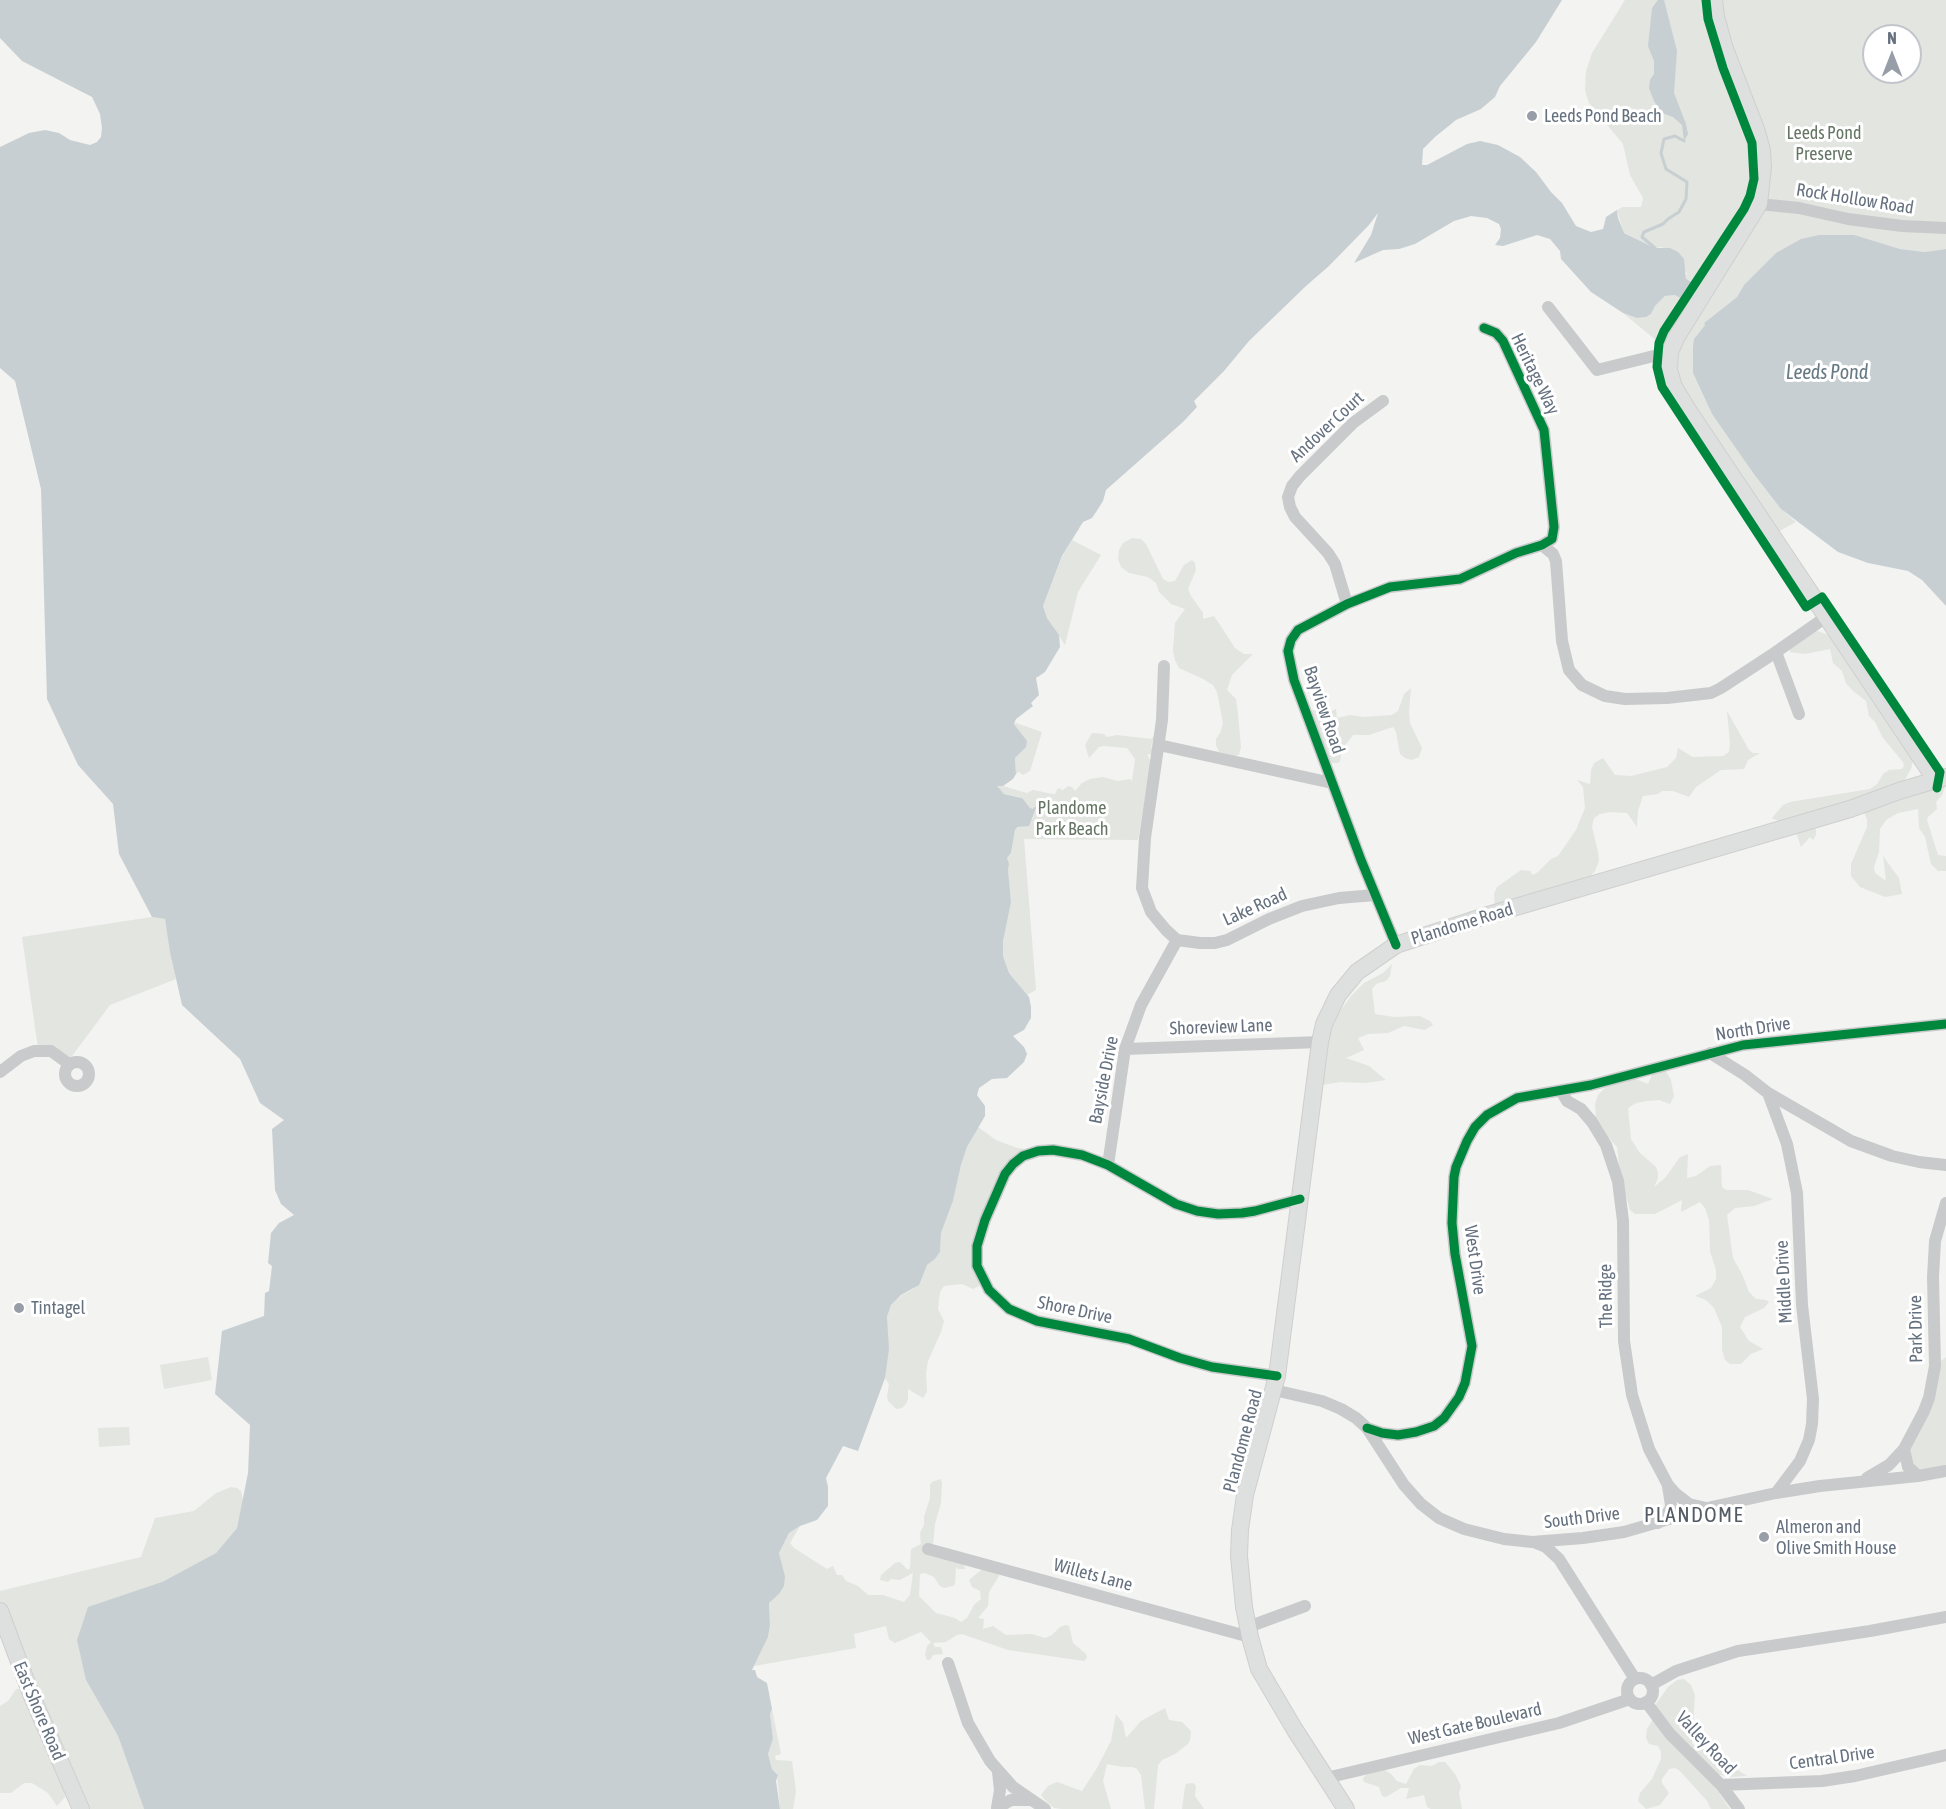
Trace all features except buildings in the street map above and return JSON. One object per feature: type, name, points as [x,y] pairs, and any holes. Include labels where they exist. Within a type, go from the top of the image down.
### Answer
[{"type":"main road","points":[[1714,0],[1725,49],[1762,150],[1763,167],[1759,204],[1676,338],[1670,352],[1669,370],[1674,387],[1826,617],[1916,750],[1941,778]]},
{"type":"main road","points":[[1899,791],[1914,770],[1916,750]]},
{"type":"main road","name":"Plandome Road","points":[[1346,1809],[1268,1686],[1256,1660],[1239,1568],[1240,1530],[1245,1495],[1275,1383],[1320,1042],[1331,1007],[1348,983],[1368,963],[1396,945],[1485,916],[1850,809],[1941,778]]},
{"type":"main road","name":"East Shore Road","points":[[0,1611],[31,1694],[81,1809]]},
{"type":"street","name":"Rock Hollow Road","points":[[1759,204],[1799,208],[1848,219],[1902,226],[1946,228]]},
{"type":"street","points":[[1548,307],[1597,370],[1670,352]]},
{"type":"street","name":"Heritage Way","points":[[1484,328],[1496,333],[1503,341],[1544,430],[1554,531],[1552,539],[1542,545]]},
{"type":"street","name":"Andover Court","points":[[1347,604],[1335,564],[1328,552],[1295,517],[1288,497],[1292,486],[1308,468],[1353,423],[1383,401]]},
{"type":"street","points":[[1542,545],[1553,554],[1556,561],[1562,641],[1566,661],[1575,678],[1592,692],[1605,696],[1625,699],[1700,696],[1721,688],[1826,617]]},
{"type":"street","name":"Bayview Road","points":[[1396,945],[1294,680],[1288,651],[1291,640],[1298,630],[1307,624],[1347,604],[1390,587],[1460,579],[1542,545]]},
{"type":"street","points":[[1776,652],[1799,714]]},
{"type":"street","points":[[1164,666],[1159,745],[1144,838],[1142,888],[1151,912],[1177,940]]},
{"type":"street","points":[[1159,745],[1332,783]]},
{"type":"street","name":"Lake Road","points":[[1177,940],[1200,943],[1227,940],[1302,906],[1339,898],[1376,895]]},
{"type":"street","name":"Bayside Drive","points":[[1108,1165],[1125,1049],[1141,1005],[1177,940]]},
{"type":"street","name":"North Drive","points":[[1571,1089],[1761,1042],[1946,1024]]},
{"type":"street","name":"Shoreview Lane","points":[[1125,1049],[1320,1042]]},
{"type":"street","points":[[1743,1046],[1738,1062],[1745,1075]]},
{"type":"street","points":[[0,1072],[21,1056],[34,1051],[51,1051],[69,1064]]},
{"type":"street","points":[[1710,1053],[1768,1093],[1844,1137],[1871,1149],[1919,1162],[1946,1165]]},
{"type":"street","points":[[1571,1089],[1581,1109]]},
{"type":"street","name":"The Ridge","points":[[1571,1089],[1567,1101],[1581,1109],[1593,1122],[1606,1145],[1618,1181],[1623,1221],[1624,1341],[1632,1395],[1649,1449],[1671,1494],[1670,1510],[1658,1523]]},
{"type":"street","name":"West Drive","points":[[1367,1428],[1398,1435],[1416,1432],[1434,1426],[1444,1418],[1459,1398],[1469,1369],[1472,1346],[1457,1269],[1452,1223],[1454,1177],[1461,1153],[1475,1127],[1503,1104],[1517,1098],[1571,1089]]},
{"type":"street","name":"Middle Drive","points":[[1768,1093],[1787,1144],[1797,1193],[1802,1305],[1813,1399],[1809,1440],[1800,1461],[1776,1493]]},
{"type":"street","name":"Shore Drive","points":[[1275,1383],[1180,1358],[1129,1339],[1037,1321],[1009,1309],[989,1290],[977,1266],[977,1246],[1005,1174],[1013,1164],[1030,1153],[1053,1150],[1082,1155],[1108,1165],[1176,1204],[1197,1211],[1218,1214],[1255,1212],[1300,1199]]},
{"type":"street","name":"Park Drive","points":[[1863,1481],[1889,1465],[1904,1449],[1924,1411],[1932,1386],[1935,1366],[1934,1252],[1937,1227],[1946,1203]]},
{"type":"street","points":[[1935,1366],[1946,1358]]},
{"type":"street","name":"South Drive","points":[[1275,1383],[1341,1408],[1367,1428],[1404,1485],[1421,1504],[1440,1518],[1486,1536],[1532,1542],[1566,1541],[1624,1532],[1776,1493],[1946,1471]]},
{"type":"street","points":[[1385,1456],[1387,1446],[1398,1435]]},
{"type":"street","points":[[1904,1449],[1908,1467],[1918,1476]]},
{"type":"street","name":"The Ridge","points":[[1668,1485],[1689,1504],[1707,1509]]},
{"type":"street","points":[[1559,1559],[1566,1541]]},
{"type":"street","points":[[1532,1542],[1546,1547],[1559,1559],[1635,1679]]},
{"type":"street","name":"Willets Lane","points":[[928,1549],[1249,1632]]},
{"type":"street","points":[[1249,1632],[1305,1606]]},
{"type":"street","points":[[1651,1685],[1676,1671],[1738,1651],[1891,1628],[1946,1617]]},
{"type":"street","points":[[948,1663],[968,1723],[999,1772],[1029,1800],[1045,1809]]},
{"type":"street","points":[[1635,1679],[1645,1679],[1651,1685],[1653,1692],[1646,1702],[1637,1703],[1630,1699],[1628,1687],[1635,1679]]},
{"type":"street","name":"West Gate Boulevard","points":[[1326,1778],[1559,1723],[1630,1699]]},
{"type":"street","name":"Valley Road","points":[[1646,1702],[1670,1734],[1721,1785],[1739,1809]]},
{"type":"street","name":"Central Drive","points":[[1721,1785],[1822,1781],[1855,1776],[1946,1755]]},
{"type":"street","points":[[997,1808],[1000,1790],[999,1772]]},
{"type":"street","points":[[997,1808],[1011,1800],[1029,1800]]},
{"type":"green space","name":"Leeds Pond Preserve","points":[[1625,0],[1946,0],[1946,249],[1925,252],[1880,244],[1776,253],[1744,285],[1737,297],[1704,323],[1693,347],[1693,373],[1712,414],[1781,509],[1796,522],[1772,535],[1688,411],[1669,351],[1623,313],[1637,318],[1646,317],[1665,296],[1675,295],[1682,299],[1687,273],[1662,247],[1655,248],[1623,232],[1617,210],[1623,207],[1641,207],[1643,198],[1630,175],[1623,144],[1589,103],[1585,90],[1586,71],[1592,53]]},
{"type":"green space","points":[[1132,538],[1141,539],[1146,544],[1163,579],[1168,582],[1175,581],[1184,565],[1192,560],[1196,570],[1188,589],[1203,613],[1203,619],[1214,616],[1235,648],[1244,654],[1253,654],[1232,675],[1227,690],[1236,699],[1241,747],[1239,755],[1219,752],[1216,745],[1216,739],[1223,723],[1217,692],[1213,685],[1179,668],[1175,660],[1173,651],[1175,623],[1185,609],[1171,604],[1159,592],[1156,583],[1148,577],[1129,573],[1121,567],[1118,559],[1119,550],[1123,543]]},
{"type":"green space","points":[[1072,540],[1101,555],[1078,592],[1065,645],[1047,618],[1043,606],[1062,557]]},
{"type":"green space","points":[[1815,630],[1836,638],[1913,761],[1902,785],[1945,787],[1936,802],[1937,809],[1927,820],[1938,855],[1946,856],[1946,871],[1938,871],[1931,864],[1925,837],[1919,828],[1918,809],[1898,813],[1886,820],[1880,829],[1875,873],[1886,881],[1883,856],[1899,878],[1902,894],[1885,897],[1860,887],[1851,876],[1851,864],[1867,827],[1864,812],[1812,826],[1816,830],[1816,835],[1813,840],[1810,837],[1801,847],[1797,835],[1787,825],[1772,818],[1783,805],[1790,802],[1870,789],[1877,784],[1883,774],[1889,770],[1902,769],[1904,766],[1869,716],[1866,701],[1852,690],[1846,683],[1842,671],[1833,663],[1830,649],[1805,654],[1790,652],[1790,648]]},
{"type":"green space","points":[[1411,688],[1410,723],[1422,748],[1419,757],[1412,760],[1400,754],[1393,727],[1369,735],[1353,735],[1343,748],[1338,763],[1332,763],[1328,759],[1312,710],[1325,717],[1336,709],[1337,718],[1350,715],[1364,717],[1392,715],[1398,711],[1404,694]]},
{"type":"green space","points":[[1727,711],[1749,750],[1753,753],[1760,753],[1748,760],[1744,769],[1721,770],[1696,787],[1689,797],[1673,791],[1662,791],[1658,794],[1643,796],[1638,811],[1637,827],[1627,813],[1600,814],[1594,818],[1592,827],[1599,861],[1595,871],[1587,880],[1551,887],[1544,892],[1495,906],[1494,894],[1497,887],[1521,870],[1530,871],[1533,875],[1538,872],[1551,859],[1558,856],[1576,830],[1585,808],[1583,787],[1577,780],[1590,784],[1594,763],[1603,758],[1615,775],[1631,776],[1667,767],[1676,758],[1678,748],[1693,757],[1723,756],[1729,752],[1730,744]]},
{"type":"green space","points":[[1014,724],[1042,732],[1030,771],[1023,775],[1019,772],[1016,774],[1015,758],[1020,753],[1022,735]]},
{"type":"green space","name":"Plandome Park Beach","points":[[1092,733],[1104,734],[1107,737],[1117,735],[1151,739],[1154,736],[1151,747],[1153,748],[1152,755],[1147,754],[1151,762],[1138,840],[1024,839],[1036,990],[1027,995],[1009,973],[1003,956],[1002,941],[1011,902],[1007,858],[1011,853],[1015,830],[1036,807],[1033,810],[1029,808],[1020,797],[1004,794],[996,786],[1027,793],[1033,790],[1055,794],[1058,788],[1063,790],[1068,786],[1075,791],[1082,783],[1090,779],[1103,777],[1118,781],[1130,779],[1132,781],[1135,759],[1127,748],[1099,747],[1089,758],[1085,745]]},
{"type":"green space","points":[[152,917],[165,919],[176,979],[110,1005],[69,1060],[38,1048],[22,937]]},
{"type":"green space","points":[[1392,964],[1390,976],[1386,981],[1376,984],[1372,989],[1375,1014],[1394,1017],[1420,1016],[1433,1025],[1425,1030],[1404,1026],[1388,1033],[1368,1034],[1358,1038],[1364,1050],[1346,1058],[1369,1066],[1386,1080],[1322,1085],[1326,1042],[1339,1013],[1364,983],[1383,973]]},
{"type":"green space","points":[[1665,1070],[1671,1080],[1674,1096],[1670,1104],[1659,1100],[1647,1101],[1636,1103],[1628,1108],[1631,1139],[1640,1153],[1656,1167],[1658,1173],[1654,1187],[1665,1178],[1680,1157],[1688,1154],[1687,1178],[1696,1176],[1710,1166],[1721,1165],[1722,1187],[1726,1190],[1748,1190],[1773,1199],[1754,1206],[1735,1208],[1727,1215],[1733,1258],[1749,1292],[1756,1299],[1769,1302],[1764,1308],[1745,1317],[1740,1327],[1749,1341],[1763,1349],[1751,1354],[1741,1364],[1730,1364],[1725,1360],[1722,1350],[1722,1327],[1714,1308],[1706,1300],[1695,1296],[1711,1288],[1716,1279],[1716,1270],[1710,1251],[1709,1220],[1705,1208],[1700,1202],[1681,1212],[1682,1200],[1655,1214],[1635,1214],[1630,1210],[1621,1180],[1617,1147],[1600,1129],[1596,1119],[1595,1104],[1598,1095],[1607,1086],[1633,1078],[1648,1084],[1652,1075],[1657,1071]]},
{"type":"green space","points":[[978,1127],[996,1140],[1017,1148],[1038,1151],[1013,1164],[985,1220],[979,1286],[973,1289],[962,1284],[944,1286],[940,1292],[938,1309],[944,1321],[928,1361],[927,1392],[923,1398],[908,1389],[906,1404],[896,1409],[888,1401],[889,1384],[885,1378],[887,1317],[891,1305],[913,1289],[927,1265],[940,1252],[941,1233],[953,1201],[961,1165],[967,1147]]},
{"type":"green space","points":[[208,1357],[212,1380],[164,1389],[160,1365]]},
{"type":"green space","points":[[1946,1357],[1946,1471],[1918,1476],[1906,1463],[1935,1366]]},
{"type":"green space","points":[[129,1427],[130,1445],[99,1447],[98,1428]]},
{"type":"green space","points":[[940,1479],[942,1482],[941,1503],[935,1524],[933,1545],[964,1564],[965,1569],[956,1567],[955,1584],[944,1588],[934,1577],[925,1573],[920,1574],[919,1596],[936,1613],[961,1622],[967,1618],[974,1605],[981,1599],[980,1591],[972,1587],[969,1580],[987,1565],[999,1569],[999,1576],[989,1592],[988,1606],[978,1618],[984,1619],[983,1629],[993,1626],[1006,1635],[1032,1634],[1045,1638],[1066,1625],[1069,1626],[1073,1643],[1086,1654],[1087,1658],[1084,1661],[1008,1650],[962,1634],[946,1642],[933,1643],[935,1647],[941,1647],[943,1654],[933,1655],[930,1660],[927,1660],[925,1655],[927,1646],[931,1642],[921,1632],[895,1643],[889,1639],[886,1626],[854,1634],[856,1648],[754,1666],[768,1637],[769,1603],[779,1594],[785,1576],[779,1553],[789,1533],[800,1526],[790,1543],[794,1548],[827,1569],[833,1566],[837,1575],[842,1575],[846,1581],[858,1586],[868,1595],[883,1595],[904,1602],[910,1595],[913,1573],[900,1580],[891,1579],[888,1582],[880,1580],[881,1575],[895,1563],[900,1562],[908,1570],[910,1568],[911,1549],[921,1544],[920,1533],[930,1498],[930,1485]]},
{"type":"green space","points":[[231,1487],[241,1491],[243,1501],[237,1528],[216,1553],[162,1582],[86,1680],[118,1736],[144,1809],[81,1809],[0,1611],[0,1591],[141,1557],[155,1518],[194,1511],[216,1493]]},
{"type":"green space","points":[[1684,1679],[1691,1685],[1695,1695],[1692,1744],[1708,1751],[1747,1776],[1731,1777],[1715,1774],[1715,1787],[1730,1809],[1711,1809],[1707,1801],[1675,1768],[1669,1769],[1662,1779],[1669,1793],[1660,1805],[1646,1809],[1638,1801],[1640,1793],[1652,1779],[1661,1759],[1658,1746],[1649,1744],[1646,1738],[1656,1704],[1668,1687],[1677,1680]]},
{"type":"green space","points":[[16,1689],[22,1689],[63,1783],[65,1797],[57,1806],[48,1793],[32,1783],[24,1783],[11,1793],[0,1793],[0,1706],[8,1701]]},
{"type":"green space","points":[[1165,1708],[1169,1720],[1182,1722],[1191,1731],[1188,1744],[1162,1760],[1158,1765],[1154,1809],[1145,1809],[1141,1775],[1137,1769],[1132,1767],[1107,1764],[1103,1781],[1111,1809],[1054,1808],[1041,1795],[1048,1786],[1057,1782],[1082,1791],[1111,1741],[1116,1714],[1123,1723],[1126,1738],[1141,1721]]},
{"type":"green space","points":[[772,1709],[781,1754],[775,1756],[776,1760],[792,1761],[796,1791],[793,1809],[780,1809],[777,1773],[772,1769],[768,1754],[773,1739],[770,1714]]},
{"type":"green space","points":[[1445,1762],[1461,1786],[1459,1793],[1462,1809],[1431,1809],[1427,1807],[1424,1795],[1406,1799],[1409,1788],[1401,1788],[1386,1797],[1382,1796],[1379,1787],[1364,1782],[1363,1778],[1369,1772],[1385,1770],[1397,1781],[1406,1784],[1414,1769],[1420,1765],[1432,1766]]},
{"type":"green space","points":[[1193,1783],[1196,1786],[1195,1796],[1204,1809],[1182,1809],[1186,1784]]},
{"type":"water","points":[[0,0],[1562,0],[1536,42],[1500,86],[1495,97],[1481,109],[1456,120],[1435,137],[1423,149],[1422,165],[1427,165],[1467,144],[1480,141],[1498,145],[1520,157],[1536,172],[1562,203],[1576,226],[1591,232],[1603,229],[1606,217],[1617,210],[1624,233],[1655,248],[1670,248],[1684,259],[1686,279],[1691,282],[1687,294],[1682,299],[1675,295],[1665,296],[1651,314],[1637,318],[1623,313],[1591,292],[1561,259],[1560,251],[1550,239],[1537,235],[1503,246],[1495,245],[1500,238],[1501,229],[1499,224],[1487,218],[1471,216],[1454,221],[1415,244],[1399,249],[1383,250],[1354,263],[1371,235],[1378,213],[1329,266],[1249,341],[1224,371],[1194,401],[1197,407],[1183,422],[1106,490],[1103,501],[1092,518],[1083,522],[1062,556],[1043,606],[1047,618],[1059,635],[1060,647],[1045,672],[1036,678],[1039,695],[1031,703],[1033,706],[1016,719],[1014,724],[1027,741],[1026,747],[1015,758],[1016,774],[1003,786],[997,786],[1004,794],[1022,798],[1030,808],[1033,809],[1037,805],[1029,826],[1018,827],[1015,830],[1011,853],[1007,858],[1011,902],[1003,941],[1003,956],[1009,973],[1029,997],[1031,1018],[1024,1030],[1013,1036],[1024,1047],[1027,1054],[1024,1062],[1007,1078],[992,1079],[979,1088],[977,1095],[985,1106],[985,1116],[967,1147],[961,1165],[953,1201],[941,1233],[940,1252],[927,1265],[919,1285],[901,1295],[891,1305],[887,1317],[889,1349],[885,1378],[858,1451],[843,1446],[826,1478],[828,1506],[817,1520],[789,1533],[779,1553],[785,1576],[784,1586],[769,1603],[768,1637],[752,1670],[755,1670],[757,1677],[767,1683],[772,1709],[770,1714],[773,1739],[768,1754],[772,1769],[778,1775],[776,1781],[780,1809],[144,1809],[118,1736],[86,1680],[77,1640],[88,1607],[162,1582],[216,1553],[237,1528],[248,1473],[250,1425],[215,1394],[222,1331],[264,1316],[265,1293],[269,1291],[272,1266],[268,1263],[271,1233],[279,1223],[294,1215],[281,1204],[275,1190],[272,1129],[284,1120],[260,1103],[240,1059],[182,1005],[165,919],[152,917],[119,854],[113,804],[78,765],[47,699],[41,489],[15,381],[0,368],[0,147],[29,133],[45,130],[90,145],[101,137],[102,128],[100,114],[92,97],[22,61],[0,38]]},
{"type":"water","points":[[1658,0],[1664,0],[1677,51],[1674,93],[1686,124],[1688,134],[1684,141],[1682,125],[1673,117],[1662,113],[1649,88],[1654,74],[1654,61],[1648,46],[1652,8]]},
{"type":"water","name":"Leeds Pond","points":[[1819,235],[1854,235],[1900,249],[1925,252],[1946,249],[1946,606],[1922,580],[1908,571],[1868,563],[1838,552],[1781,509],[1712,414],[1693,373],[1694,339],[1705,325],[1704,323],[1737,297],[1744,285],[1776,253],[1801,239]]},
{"type":"waterway","points":[[1655,248],[1642,237],[1644,232],[1663,224],[1679,212],[1686,199],[1687,182],[1666,169],[1661,153],[1664,139],[1675,136],[1684,141]]},
{"type":"cycle path","points":[[1706,0],[1708,19],[1723,68],[1752,143],[1754,179],[1744,209],[1664,331],[1659,343],[1657,367],[1662,387],[1806,607],[1822,597],[1940,772],[1937,788]]},
{"type":"cycle path","points":[[1396,945],[1361,860],[1294,680],[1288,651],[1291,640],[1298,630],[1347,604],[1390,587],[1460,579],[1552,539],[1554,527],[1544,430],[1503,341],[1496,333],[1484,328]]},
{"type":"cycle path","points":[[1367,1428],[1398,1435],[1434,1426],[1444,1418],[1459,1397],[1465,1383],[1472,1346],[1455,1254],[1452,1223],[1454,1177],[1467,1141],[1475,1127],[1487,1115],[1517,1098],[1591,1085],[1743,1045],[1946,1024]]},
{"type":"cycle path","points":[[1277,1376],[1212,1367],[1129,1339],[1037,1321],[1009,1309],[989,1290],[977,1266],[977,1246],[985,1220],[1005,1174],[1023,1156],[1038,1151],[1053,1150],[1082,1155],[1108,1165],[1176,1204],[1197,1211],[1218,1214],[1242,1213],[1300,1199]]},
{"type":"place","name":"Leeds Pond Beach","points":[[1532,116]]},
{"type":"place","name":"Tintagel","points":[[19,1308]]},
{"type":"place","name":"Almeron and Olive Smith House","points":[[1764,1537]]},
{"type":"district","name":"PLANDOME","points":[[1694,1515]]}]
